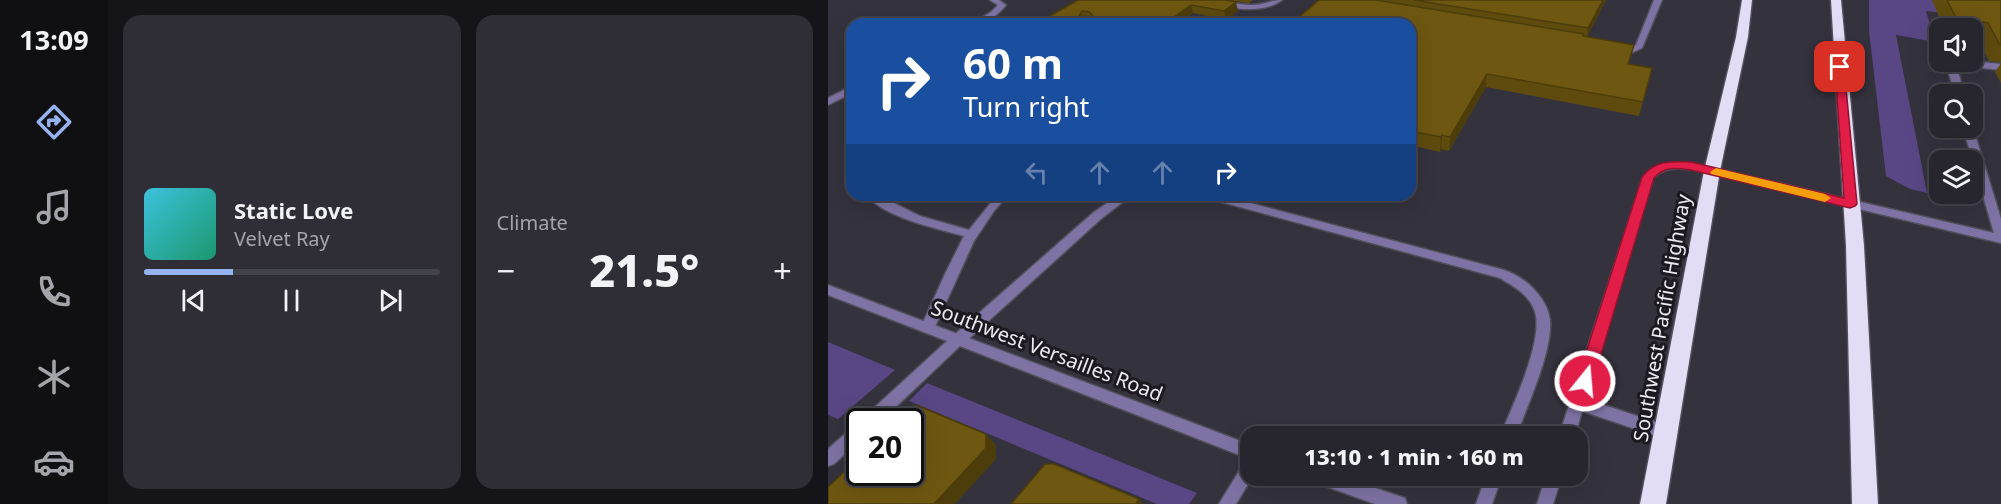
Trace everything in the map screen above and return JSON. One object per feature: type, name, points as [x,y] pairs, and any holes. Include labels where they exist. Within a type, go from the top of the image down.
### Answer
[{"type":"highway","name":"Southwest Pacific Highway","points":[[1653,504],[1713,171],[1742,37],[1747,0]]},
{"type":"highway","points":[[1836,0],[1855,246],[1865,504]]},
{"type":"street","points":[[988,18],[994,15],[1002,5],[994,0]]},
{"type":"street","points":[[1212,0],[1257,8],[1269,6],[1278,0]]},
{"type":"street","points":[[1606,48],[1631,51],[1639,46],[1658,0]]},
{"type":"street","points":[[1957,84],[1953,66],[1964,63],[2001,67]]},
{"type":"street","points":[[828,102],[846,92]]},
{"type":"street","points":[[1570,426],[1648,177],[1655,169],[1668,164],[1713,171],[2001,238],[1971,138]]},
{"type":"street","points":[[878,201],[916,219],[970,234]]},
{"type":"street","points":[[928,327],[970,234],[987,210],[997,201]]},
{"type":"street","points":[[884,408],[1098,215],[1118,201]]},
{"type":"street","points":[[1229,201],[1504,275],[1524,285],[1536,300],[1544,317],[1544,340],[1512,426]]},
{"type":"street","name":"Southwest Versailles Road","points":[[828,290],[1240,448]]},
{"type":"street","points":[[1578,402],[1665,432]]},
{"type":"street","points":[[828,459],[846,443]]},
{"type":"street","points":[[1227,504],[1240,482]]},
{"type":"street","points":[[1346,486],[1399,504]]},
{"type":"street","points":[[1484,504],[1490,486]]},
{"type":"street","points":[[1545,504],[1551,486]]},
{"type":"shaded area","points":[[1869,0],[1974,0],[2001,20],[1926,11],[1929,21],[1929,41],[1896,35],[1927,193],[1910,189],[1886,176],[1869,31]]},
{"type":"shaded area","points":[[828,342],[895,370],[851,408],[846,408],[846,412],[838,419],[828,415]]},
{"type":"shaded area","points":[[927,383],[1197,493],[1189,504],[1157,504],[909,401]]},
{"type":"building","points":[[1078,0],[1225,0],[1236,2],[1224,11],[1191,5],[1173,18],[1046,18]],"holes":[[[1082,11],[1089,12],[1094,17],[1079,16]]]},
{"type":"building","points":[[1319,0],[1376,0],[1584,34],[1583,36],[1634,45],[1628,64],[1652,68],[1643,102],[1487,74],[1450,137],[1442,135],[1441,137],[1416,132],[1416,18],[1298,18]]},
{"type":"building","points":[[1414,0],[1603,0],[1588,28]]},
{"type":"building","points":[[1947,0],[2001,0],[2001,45],[1988,23],[1983,22],[1983,18],[1956,18]]},
{"type":"building","points":[[924,408],[986,434],[986,448],[934,504],[828,504],[828,487],[846,470],[846,486],[924,486]]},
{"type":"building","points":[[1045,464],[1054,464],[1139,499],[1136,504],[1011,504]]},
{"type":"slow traffic","points":[[1716,172],[1825,198]]},
{"type":"route","points":[[1585,381],[1648,177],[1655,169],[1668,164],[1691,166],[1850,204],[1840,67]]}]
